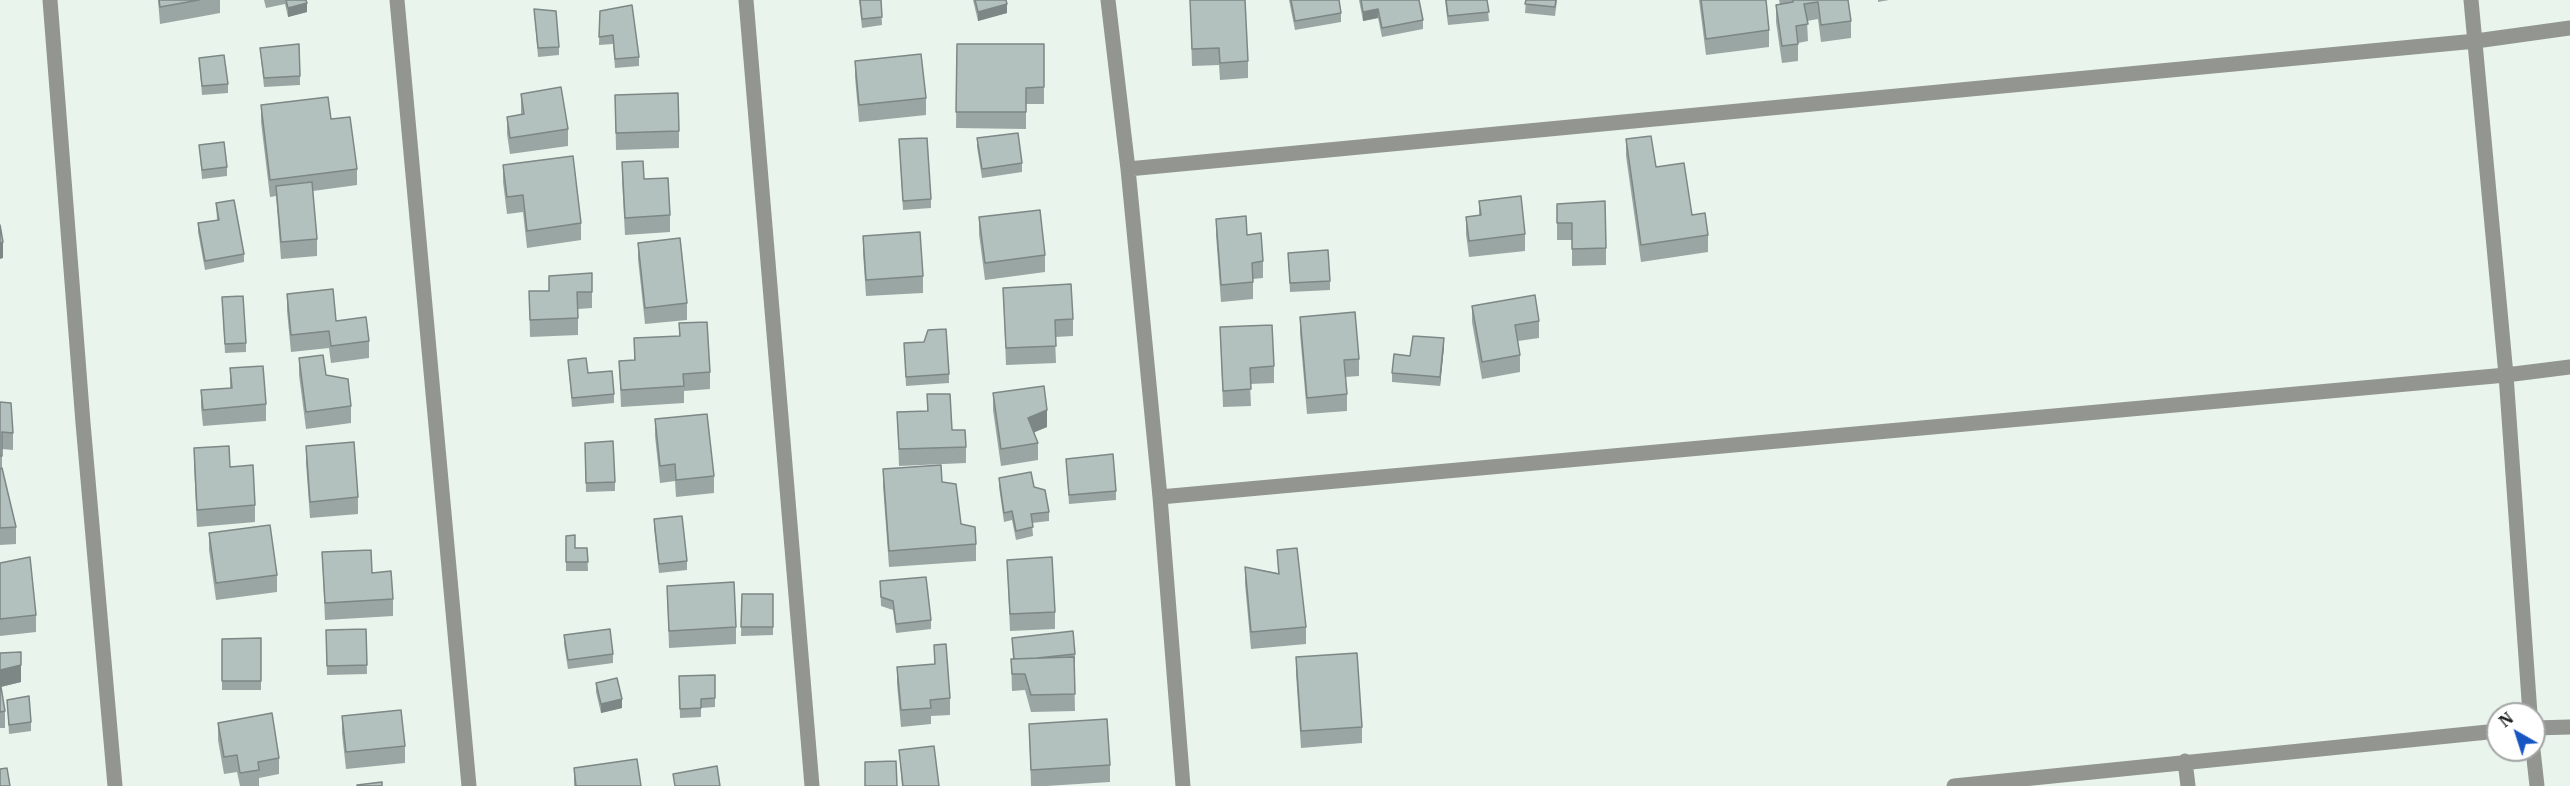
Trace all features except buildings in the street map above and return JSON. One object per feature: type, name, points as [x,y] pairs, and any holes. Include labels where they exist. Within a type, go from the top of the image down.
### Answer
[{"type":"street","points":[[50,0],[83,423],[115,786]]},
{"type":"street","points":[[397,0],[470,786]]},
{"type":"street","points":[[746,0],[812,786]]},
{"type":"street","points":[[1108,0],[1128,169],[1160,497],[1183,786]]},
{"type":"street","points":[[2471,0],[2506,375],[2529,702]]},
{"type":"street","points":[[1128,169],[2476,41],[2570,28]]},
{"type":"street","points":[[1160,497],[2506,375],[2570,366]]},
{"type":"street","points":[[2546,728],[2570,727]]},
{"type":"street","points":[[1954,786],[2486,732]]},
{"type":"street","points":[[2185,761],[2188,786]]},
{"type":"street","points":[[2534,762],[2537,786]]}]
